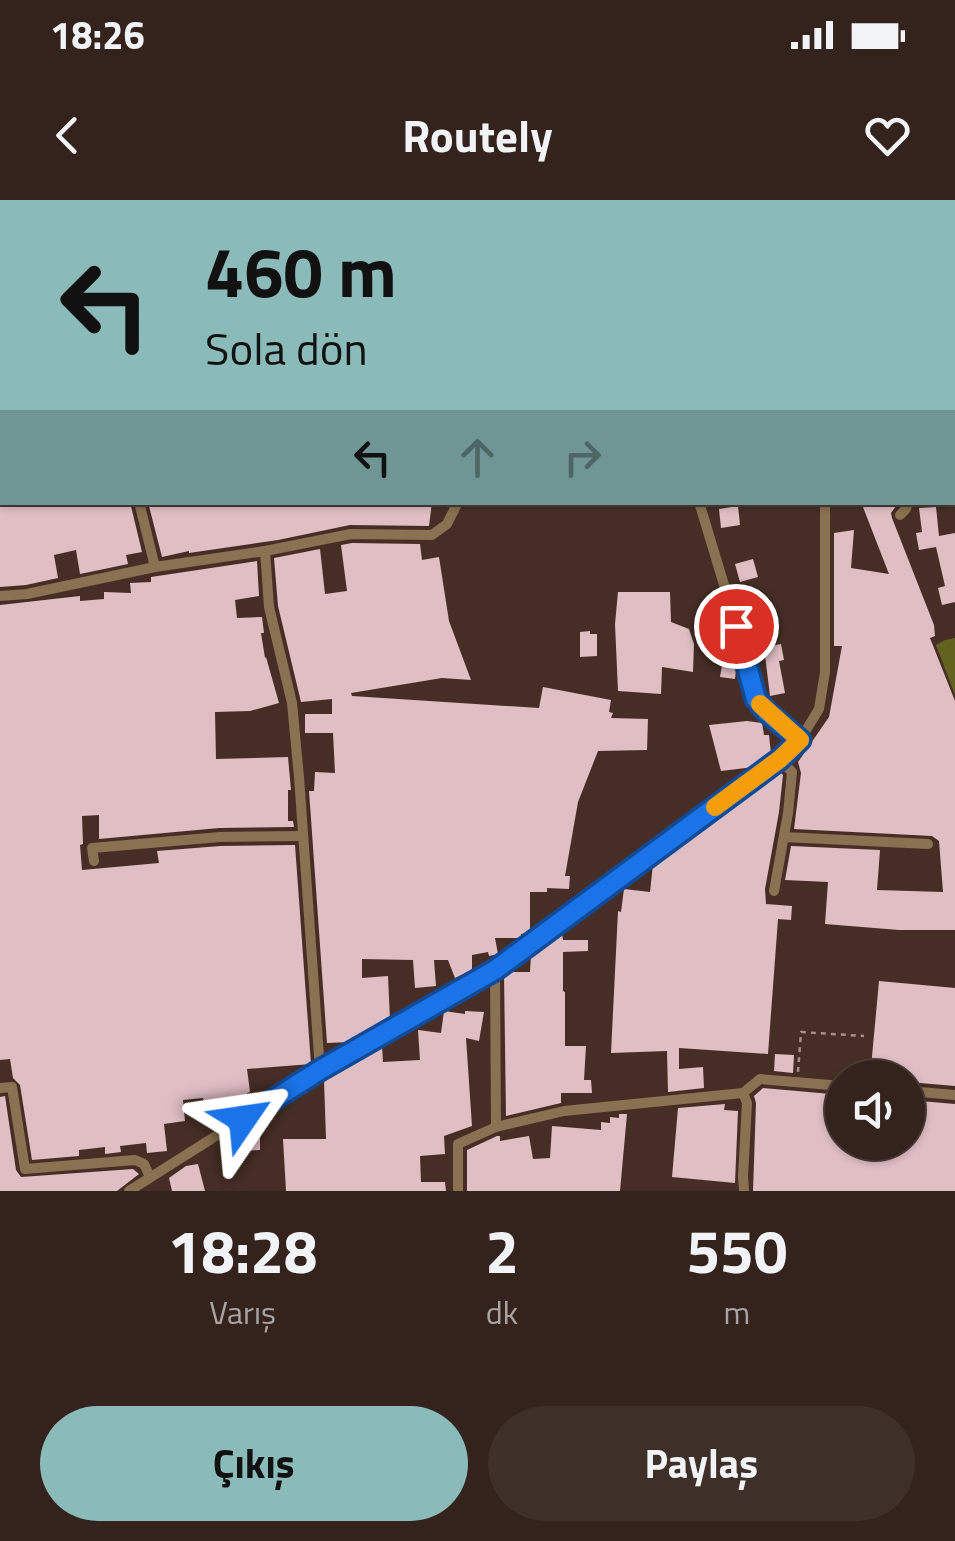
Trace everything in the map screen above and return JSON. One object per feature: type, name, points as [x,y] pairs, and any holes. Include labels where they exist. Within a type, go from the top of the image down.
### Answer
[{"type":"street","points":[[139,505],[155,567]]},
{"type":"street","points":[[0,596],[350,534],[432,534],[447,524],[456,505]]},
{"type":"street","points":[[700,505],[756,699],[800,740]]},
{"type":"street","points":[[128,1191],[320,1070],[495,970],[780,759],[800,740],[818,709],[826,672],[825,505]]},
{"type":"street","points":[[900,515],[907,505]]},
{"type":"street","points":[[265,550],[269,607],[292,703],[320,1070]]},
{"type":"street","points":[[774,891],[792,772],[780,759]]},
{"type":"street","points":[[94,861],[92,848],[220,837],[302,836]]},
{"type":"street","points":[[784,838],[928,844]]},
{"type":"street","points":[[495,970],[496,1128]]},
{"type":"street","points":[[458,1191],[458,1144],[496,1128],[564,1110],[744,1093],[760,1079],[825,1084]]},
{"type":"street","points":[[0,1088],[12,1087],[25,1169],[135,1160],[144,1164],[150,1177]]},
{"type":"street","points":[[925,1092],[955,1095]]},
{"type":"street","points":[[744,1093],[744,1191]]},
{"type":"path","points":[[797,1082],[801,1032],[864,1036]]},
{"type":"shaded area","points":[[955,638],[955,695],[936,645]]},
{"type":"building","points":[[0,505],[131,505],[142,552],[126,555],[128,564],[80,574],[76,550],[54,555],[58,578],[0,587]]},
{"type":"building","points":[[149,505],[432,505],[429,526],[350,525],[162,557]]},
{"type":"building","points":[[862,505],[896,505],[892,518],[934,625],[935,636],[930,638],[955,701],[955,930],[825,924],[828,882],[785,880],[791,846],[880,850],[877,890],[943,892],[939,841],[932,836],[794,829],[801,773],[798,762],[829,717],[842,646],[834,646],[834,533],[854,530],[851,568],[889,574]]},
{"type":"building","points":[[738,506],[740,525],[721,528],[719,509]]},
{"type":"building","points":[[936,507],[939,536],[955,533],[955,602],[942,605],[938,588],[945,586],[936,547],[919,550],[916,533],[922,532],[919,508]]},
{"type":"building","points":[[420,544],[422,560],[439,557],[449,621],[471,680],[442,678],[351,693],[352,696],[539,708],[543,687],[611,700],[611,718],[648,719],[647,750],[598,751],[578,802],[565,876],[570,876],[569,889],[530,892],[530,933],[521,934],[521,938],[495,938],[498,954],[472,955],[472,970],[455,978],[448,960],[434,960],[436,986],[415,988],[413,960],[362,959],[362,978],[388,976],[390,1020],[351,1042],[327,1043],[309,791],[314,791],[315,772],[335,773],[333,733],[305,733],[305,714],[332,714],[332,699],[301,702],[278,606],[274,558],[320,549],[325,594],[347,591],[341,545]]},
{"type":"building","points":[[753,559],[758,577],[740,582],[735,564]]},
{"type":"building","points":[[257,561],[259,596],[235,600],[237,618],[262,617],[265,658],[279,703],[250,711],[215,712],[216,759],[288,757],[288,821],[293,821],[294,827],[219,828],[99,839],[99,815],[82,816],[82,870],[159,863],[157,851],[295,845],[311,1064],[247,1069],[247,1106],[206,1113],[203,1098],[183,1100],[185,1121],[164,1124],[167,1151],[147,1153],[146,1143],[120,1146],[121,1152],[105,1154],[105,1147],[79,1150],[79,1156],[32,1160],[20,1085],[13,1078],[10,1059],[0,1060],[0,605],[80,596],[80,601],[104,599],[104,592],[131,593],[130,583],[151,582],[151,577]]},
{"type":"building","points":[[618,592],[670,592],[671,622],[689,629],[694,644],[693,672],[662,667],[661,694],[618,691]]},
{"type":"building","points":[[765,600],[769,620],[749,623],[746,603]]},
{"type":"building","points":[[580,632],[597,634],[597,656],[580,657]]},
{"type":"building","points":[[781,644],[784,660],[779,661],[785,693],[770,696],[764,647]]},
{"type":"building","points":[[723,659],[737,661],[735,679],[720,677]]},
{"type":"building","points":[[762,723],[764,735],[769,735],[771,754],[754,767],[721,771],[709,725]]},
{"type":"building","points":[[780,772],[783,775],[766,904],[792,906],[791,920],[778,919],[768,1054],[679,1048],[679,1069],[703,1067],[704,1088],[668,1092],[667,1051],[611,1053],[618,911],[621,912],[624,889],[650,892],[653,864]]},
{"type":"building","points":[[562,933],[563,940],[588,940],[588,951],[563,952],[563,991],[565,1046],[586,1046],[584,1080],[591,1080],[592,1093],[561,1093],[561,1103],[506,1116],[504,974],[530,972],[531,955]]},
{"type":"building","points":[[879,981],[955,988],[955,1086],[925,1083],[925,1060],[872,1060]]},
{"type":"building","points":[[444,1011],[484,1012],[479,1041],[466,1038],[472,1126],[444,1136],[445,1154],[420,1156],[421,1182],[445,1182],[446,1191],[286,1191],[283,1139],[326,1139],[324,1080],[382,1045],[383,1062],[420,1060],[418,1030],[441,1033]]},
{"type":"building","points":[[775,1054],[794,1055],[793,1073],[774,1071]]},
{"type":"building","points":[[763,1088],[825,1093],[825,1160],[925,1160],[925,1101],[955,1104],[955,1191],[753,1191],[754,1096]]},
{"type":"building","points":[[5,1096],[16,1170],[21,1177],[133,1169],[139,1174],[117,1191],[0,1191],[0,1097]]},
{"type":"building","points":[[725,1104],[724,1110],[738,1111],[735,1183],[672,1177],[678,1108]]},
{"type":"building","points":[[619,1114],[627,1114],[620,1191],[467,1191],[467,1150],[497,1136],[500,1141],[529,1136],[533,1159],[550,1158],[552,1126],[601,1130],[601,1122],[610,1123],[610,1117],[619,1118]]},
{"type":"building","points":[[260,1134],[260,1150],[243,1151],[242,1135]]},
{"type":"building","points":[[198,1164],[205,1191],[172,1191],[169,1178],[186,1166]]},
{"type":"slow traffic","points":[[715,807],[800,740],[760,704]]},
{"type":"route","points":[[243,1119],[495,970],[780,759],[800,740],[756,699],[736,626]]}]
